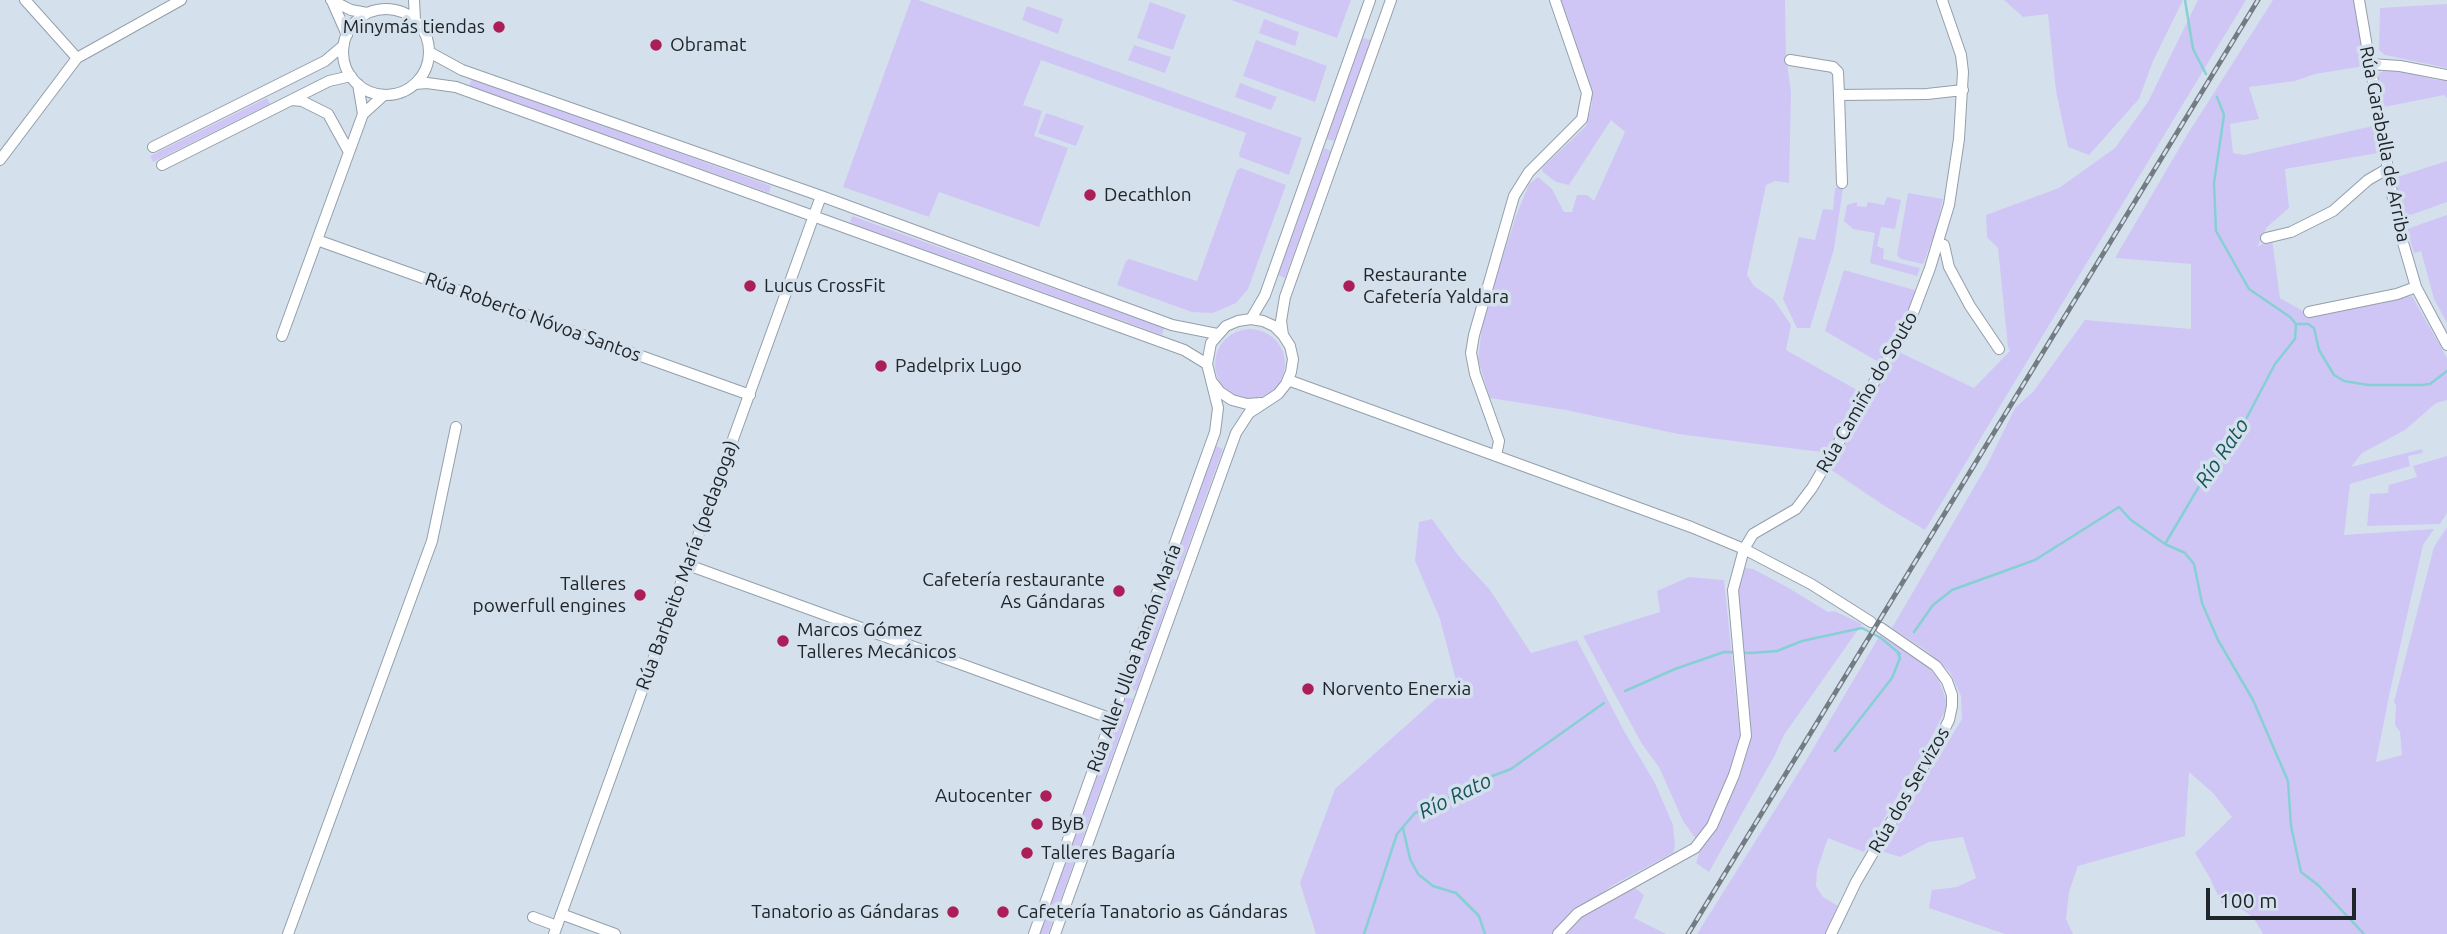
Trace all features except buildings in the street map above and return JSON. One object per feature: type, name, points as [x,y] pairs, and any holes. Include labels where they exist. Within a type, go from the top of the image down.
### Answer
[{"type":"street","points":[[25,0],[77,58]]},
{"type":"street","points":[[0,160],[77,58],[181,0]]},
{"type":"street","points":[[383,9],[393,0]]},
{"type":"street","points":[[414,0],[415,20]]},
{"type":"street","points":[[1251,319],[1265,295],[1370,0]]},
{"type":"street","points":[[1283,335],[1281,321],[1285,297],[1391,0]]},
{"type":"street","points":[[1496,456],[1499,441],[1475,374],[1471,353],[1474,335],[1514,196],[1529,172],[1582,119],[1587,93],[1555,0]]},
{"type":"street","name":"Rúa Camiño do Souto","points":[[1744,550],[1753,534],[1797,509],[1910,321],[1938,243],[1952,186],[1959,139],[1963,90],[1961,55],[1942,0]]},
{"type":"street","name":"Rúa Garaballa de Arriba","points":[[2359,0],[2397,222],[2416,287],[2447,345]]},
{"type":"street","points":[[332,1],[351,10],[367,13]]},
{"type":"street","points":[[332,1],[345,40],[344,61],[355,80],[363,114]]},
{"type":"street","points":[[153,147],[325,61],[345,40],[357,20],[367,13],[383,9],[406,14],[423,30],[429,52],[426,65],[415,84],[406,90],[374,93],[355,80],[329,81],[162,165]]},
{"type":"street","points":[[429,52],[471,73],[1172,325],[1217,334]]},
{"type":"street","points":[[1790,60],[1833,67],[1838,72],[1842,183]]},
{"type":"street","points":[[2370,64],[2400,66],[2447,75]]},
{"type":"street","points":[[415,84],[434,83],[456,87],[1184,349],[1207,364],[1208,353],[1217,334],[1226,326],[1251,319],[1263,321],[1274,326],[1290,346],[1293,359],[1288,380],[1690,527],[1744,550],[1811,584],[1871,622]]},
{"type":"street","points":[[1839,95],[1927,94],[1963,90]]},
{"type":"street","points":[[282,337],[363,114],[384,94]]},
{"type":"street","points":[[292,100],[328,114],[349,152]]},
{"type":"street","points":[[2266,238],[2291,232],[2333,211],[2368,180],[2387,169]]},
{"type":"street","name":"Rúa Barbeito María (pedagoga)","points":[[555,930],[821,197]]},
{"type":"street","name":"Rúa Roberto Nóvoa Santos","points":[[317,240],[750,395]]},
{"type":"street","points":[[1938,243],[1944,244],[1949,267],[1970,306],[1999,349]]},
{"type":"street","points":[[2309,312],[2397,294],[2416,287]]},
{"type":"street","name":"Rúa Aller Ulloa Ramón María","points":[[1034,934],[1215,432],[1218,408],[1207,364]]},
{"type":"street","points":[[1212,380],[1220,392],[1232,400],[1247,404],[1261,403]]},
{"type":"street","name":"Rúa Aller Ulloa Ramón María","points":[[1055,934],[1230,448],[1242,421],[1261,403],[1278,394],[1288,380]]},
{"type":"street","points":[[288,934],[432,541],[456,427]]},
{"type":"street","points":[[1558,934],[1578,913],[1695,848],[1712,826],[1734,775],[1746,736],[1733,590],[1744,550]]},
{"type":"street","points":[[688,565],[1112,719]]},
{"type":"street","name":"Rúa dos Servizos","points":[[1831,934],[1856,882],[1939,740],[1949,720],[1952,706],[1947,681],[1937,666],[1881,628]]},
{"type":"street","points":[[561,914],[615,934]]},
{"type":"street","points":[[533,918],[555,930]]},
{"type":"shaded area","points":[[911,0],[918,0],[1302,138],[1289,175],[1240,157],[1246,133],[1041,60],[1023,105],[1042,111],[1034,136],[1068,148],[1039,227],[939,192],[929,217],[843,187]]},
{"type":"shaded area","points":[[1231,0],[1351,0],[1337,38]]},
{"type":"shaded area","points":[[1560,0],[1785,0],[1786,56],[1791,92],[1789,183],[1775,181],[1766,185],[1747,275],[1754,286],[1774,300],[1791,325],[1786,350],[1864,394],[1829,453],[1678,434],[1566,410],[1490,398],[1478,360],[1483,318],[1529,184],[1538,177],[1552,189],[1564,212],[1572,212],[1577,195],[1587,195],[1594,201],[1625,132],[1611,120],[1569,185],[1556,182],[1543,172],[1542,168],[1586,126],[1592,104],[1591,88]]},
{"type":"shaded area","points":[[2004,0],[2183,0],[2153,61],[2139,99],[2089,155],[2068,147],[2056,91],[2048,14],[2023,17]]},
{"type":"shaded area","points":[[2198,0],[2246,0],[1925,530],[1830,469],[1899,352],[1974,388],[2010,351],[1998,248],[1987,237],[1986,215],[2059,188],[2115,148],[2148,102]]},
{"type":"shaded area","points":[[2273,0],[2354,0],[2365,66],[2315,74],[2295,81],[2249,87],[2259,119],[2230,124],[2233,153],[2244,155],[2373,126],[2378,153],[2285,169],[2289,208],[2267,227],[2257,247],[2272,239],[2280,298],[2308,314],[2412,296],[2447,358],[2447,400],[2436,403],[2405,430],[2362,453],[2351,467],[2422,449],[2423,453],[2408,456],[2410,466],[2350,484],[2344,535],[2434,529],[2423,545],[2376,762],[2402,755],[2400,732],[2395,725],[2394,702],[2434,547],[2447,527],[2447,934],[2263,934],[2253,917],[2237,906],[2222,905],[2195,853],[2232,817],[2213,793],[2189,772],[2185,836],[2078,866],[2069,892],[2066,919],[2073,934],[2005,934],[1929,908],[1932,890],[1957,887],[1976,878],[1963,837],[1929,842],[1900,857],[1881,851],[1962,719],[1961,696],[1950,672],[1928,652],[1892,628],[1987,465],[2015,408],[2033,392],[2085,320],[2191,329],[2191,264],[2115,258],[2187,135]]},
{"type":"shaded area","points":[[1150,2],[1186,15],[1173,50],[1137,38]]},
{"type":"shaded area","points":[[2447,4],[2447,68],[2385,55],[2379,50],[2380,8]]},
{"type":"shaded area","points":[[1027,6],[1063,19],[1058,34],[1022,20]]},
{"type":"shaded area","points":[[1264,19],[1299,32],[1295,46],[1259,33]]},
{"type":"shaded area","points":[[1363,38],[1371,40],[1334,141],[1326,139]]},
{"type":"shaded area","points":[[1256,40],[1327,66],[1315,102],[1243,76]]},
{"type":"shaded area","points":[[1134,45],[1171,57],[1165,73],[1128,60]]},
{"type":"shaded area","points":[[2385,70],[2447,80],[2447,98],[2444,95],[2384,107],[2378,74]]},
{"type":"shaded area","points":[[472,79],[771,186],[769,193],[469,86]]},
{"type":"shaded area","points":[[1240,83],[1277,97],[1271,110],[1235,97]]},
{"type":"shaded area","points":[[267,98],[270,104],[153,162],[150,156]]},
{"type":"shaded area","points":[[1046,113],[1084,126],[1076,146],[1038,133]]},
{"type":"shaded area","points":[[1324,148],[1331,151],[1285,278],[1278,275]]},
{"type":"shaded area","points":[[2447,161],[2447,202],[2405,217],[2394,178]]},
{"type":"shaded area","points":[[1241,168],[1286,185],[1248,289],[1236,303],[1213,313],[1192,312],[1117,285],[1129,259],[1197,281],[1237,170]]},
{"type":"shaded area","points":[[1835,188],[1843,188],[1834,249],[1810,328],[1797,328],[1783,299],[1799,237],[1815,240],[1823,209],[1833,210]]},
{"type":"shaded area","points":[[1908,193],[1943,199],[1935,233],[1923,264],[1901,259],[1897,255]]},
{"type":"shaded area","points":[[1887,197],[1901,200],[1895,229],[1881,227],[1877,246],[1884,249],[1883,259],[1920,268],[1917,276],[1870,263],[1875,233],[1853,229],[1844,221],[1847,205],[1857,202],[1857,206],[1866,207],[1868,202],[1884,205]]},
{"type":"shaded area","points":[[2447,215],[2447,323],[2434,299],[2421,251],[2414,253],[2407,229]]},
{"type":"shaded area","points":[[852,216],[1164,328],[1162,335],[850,223]]},
{"type":"shaded area","points":[[1844,270],[1918,291],[1905,326],[1882,364],[1825,331]]},
{"type":"shaded area","points":[[1257,329],[1270,335],[1279,344],[1283,350],[1283,378],[1275,389],[1264,397],[1243,399],[1225,389],[1217,378],[1215,357],[1225,339],[1236,331]]},
{"type":"shaded area","points":[[1216,446],[1223,449],[1179,571],[1172,569]]},
{"type":"shaded area","points":[[2447,456],[2447,513],[2440,524],[2367,526],[2370,494],[2388,493],[2389,485],[2417,477],[2413,466]]},
{"type":"shaded area","points":[[1432,519],[1458,555],[1490,590],[1531,653],[1577,640],[1624,731],[1655,783],[1673,825],[1673,853],[1613,885],[1574,913],[1553,934],[1316,934],[1300,883],[1335,789],[1456,681],[1440,619],[1415,561],[1419,522]]},
{"type":"shaded area","points":[[1745,568],[1753,569],[1787,587],[1828,612],[1834,611],[1862,624],[1784,735],[1709,872],[1696,863],[1701,847],[1718,825],[1741,773],[1751,733],[1737,591]]},
{"type":"shaded area","points":[[1169,577],[1176,580],[1136,691],[1129,688]]},
{"type":"shaded area","points":[[1689,577],[1724,580],[1739,726],[1743,738],[1733,774],[1711,820],[1696,839],[1683,821],[1659,767],[1642,744],[1583,636],[1660,612],[1657,591]]},
{"type":"shaded area","points":[[1880,635],[1927,666],[1938,678],[1948,705],[1923,754],[1864,852],[1828,838],[1817,870],[1816,886],[1823,897],[1838,906],[1825,934],[1697,934],[1807,759]]},
{"type":"shaded area","points":[[1126,697],[1133,699],[1048,934],[1040,934]]},
{"type":"shaded area","points":[[1634,887],[1644,895],[1634,918],[1666,934],[1562,934],[1578,919]]},
{"type":"waterway","name":"Río Rato","points":[[2185,0],[2193,49],[2206,74]]},
{"type":"waterway","name":"Río Rato","points":[[1914,632],[1933,605],[1952,590],[2035,560],[2119,507],[2131,520],[2165,544],[2204,478],[2235,440],[2275,364],[2295,339],[2296,324],[2249,289],[2216,231],[2214,183],[2224,115],[2217,97]]},
{"type":"waterway","points":[[2297,324],[2308,324],[2314,328],[2319,350],[2334,375],[2344,381],[2368,385],[2421,385],[2430,384],[2447,371]]},
{"type":"waterway","points":[[2165,544],[2185,553],[2194,564],[2202,603],[2218,640],[2253,700],[2288,781],[2291,826],[2301,872],[2318,885],[2364,934]]},
{"type":"waterway","name":"Río Rato","points":[[1625,691],[1675,669],[1724,652],[1777,651],[1802,641],[1862,628],[1881,638],[1900,654]]},
{"type":"waterway","points":[[1835,751],[1892,678],[1900,658],[1898,654]]},
{"type":"waterway","name":"Río Rato","points":[[1364,934],[1397,834],[1415,813],[1439,804],[1468,785],[1511,769],[1604,703]]},
{"type":"waterway","points":[[1403,828],[1410,859],[1418,874],[1433,886],[1456,893],[1479,916],[1485,934]]},
{"type":"railway","points":[[1688,934],[2258,0]]},
{"type":"place","name":"Minymás tiendas","points":[[499,27]]},
{"type":"place","name":"Obramat","points":[[656,45]]},
{"type":"place","name":"Decathlon","points":[[1090,195]]},
{"type":"place","name":"Lucus CrossFit","points":[[750,286]]},
{"type":"place","name":"Restaurante Cafetería Yaldara","points":[[1349,286]]},
{"type":"place","name":"Padelprix Lugo","points":[[881,366]]},
{"type":"place","name":"Cafetería restaurante As Gándaras","points":[[1119,591]]},
{"type":"place","name":"Talleres powerfull engines","points":[[640,595]]},
{"type":"place","name":"Marcos Gómez Talleres Mecánicos","points":[[783,641]]},
{"type":"place","name":"Norvento Enerxia","points":[[1308,689]]},
{"type":"place","name":"Autocenter","points":[[1046,796]]},
{"type":"place","name":"ByB","points":[[1037,824]]},
{"type":"place","name":"Talleres Bagaría","points":[[1027,853]]},
{"type":"place","name":"Tanatorio as Gándaras","points":[[953,912]]},
{"type":"place","name":"Cafetería Tanatorio as Gándaras","points":[[1003,912]]}]
